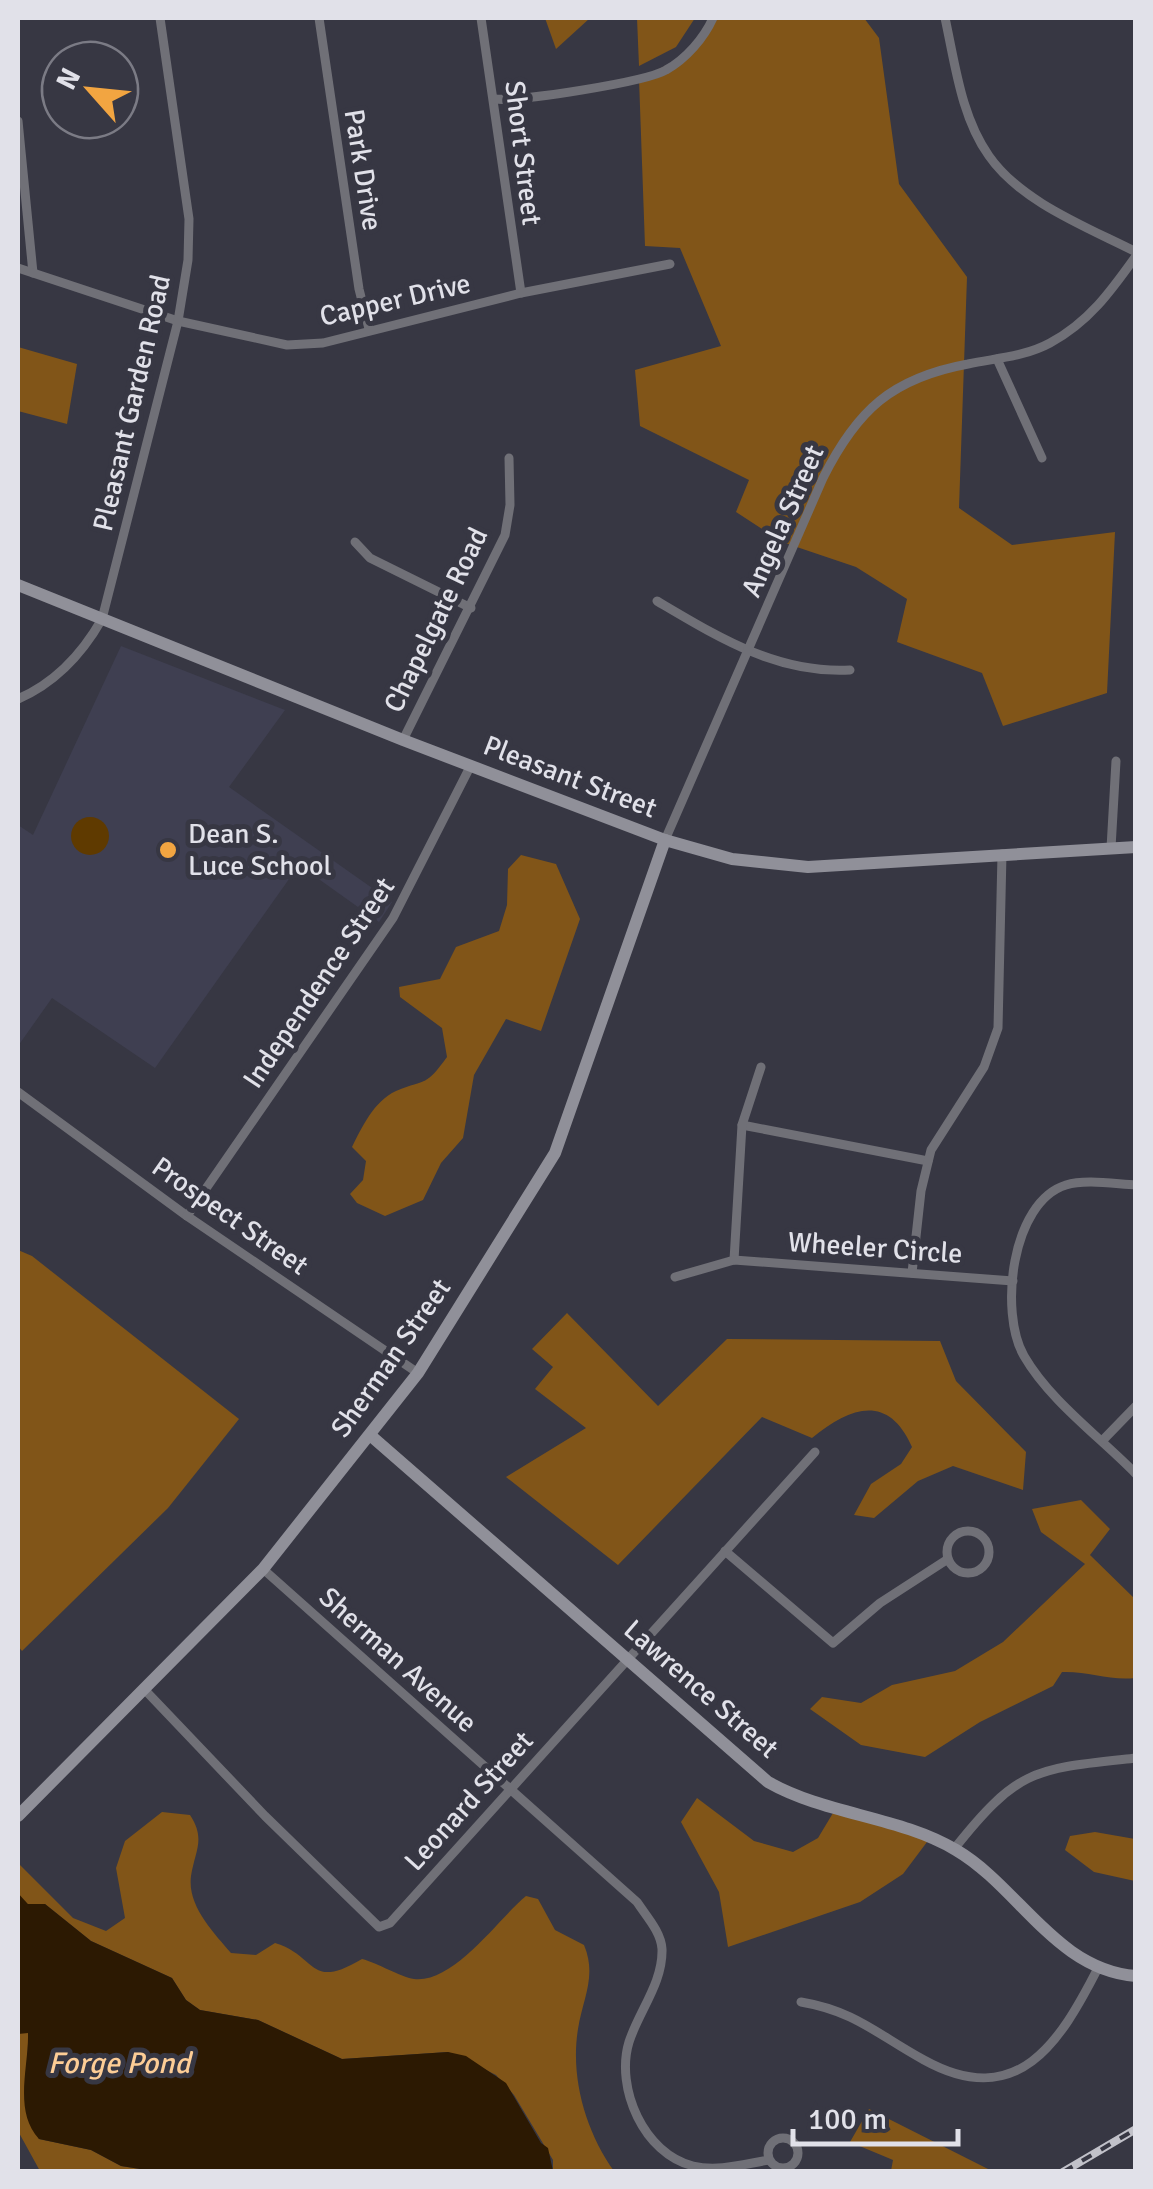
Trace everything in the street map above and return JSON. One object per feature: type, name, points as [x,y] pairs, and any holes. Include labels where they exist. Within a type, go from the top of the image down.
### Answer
[{"type":"main road","name":"Pleasant Street","points":[[18,584],[403,740],[665,840],[732,859],[808,867],[1136,847]]},
{"type":"main road","name":"Sherman Street","points":[[18,1816],[263,1569],[418,1373],[555,1153],[665,840]]},
{"type":"main road","name":"Lawrence Street","points":[[370,1435],[768,1782],[789,1794],[923,1834],[954,1848],[1030,1918],[1098,1968],[1136,1976]]},
{"type":"street","name":"Pleasant Garden Road","points":[[102,619],[178,320],[188,260],[189,219],[160,18]]},
{"type":"street","name":"Park Drive","points":[[319,18],[334,134],[369,329]]},
{"type":"street","name":"Short Street","points":[[481,18],[522,293]]},
{"type":"street","points":[[495,99],[639,79],[666,71],[698,43],[713,18]]},
{"type":"street","points":[[945,18],[966,111],[986,153],[1004,174],[1027,190],[1136,254]]},
{"type":"street","points":[[18,121],[33,273]]},
{"type":"street","name":"Angela Street","points":[[665,840],[823,478],[854,424],[878,398],[908,382],[938,370],[1027,353],[1075,328],[1101,304],[1136,254]]},
{"type":"street","name":"Capper Drive","points":[[18,268],[178,320],[287,346],[323,342],[522,293],[670,264]]},
{"type":"street","points":[[997,359],[1042,458]]},
{"type":"street","name":"Chapelgate Road","points":[[403,740],[505,535],[509,458]]},
{"type":"street","points":[[355,542],[370,558],[470,608]]},
{"type":"street","points":[[657,601],[750,652],[819,672],[850,670]]},
{"type":"street","points":[[18,699],[38,690],[68,664],[102,619]]},
{"type":"street","points":[[1111,848],[1116,762]]},
{"type":"street","name":"Independence Street","points":[[187,1216],[393,918],[471,765]]},
{"type":"street","points":[[912,1273],[928,1161],[984,1067],[998,1028],[1002,854]]},
{"type":"street","points":[[734,1260],[742,1125],[761,1067]]},
{"type":"street","name":"Prospect Street","points":[[18,1092],[187,1216],[418,1373]]},
{"type":"street","points":[[742,1125],[928,1161]]},
{"type":"street","points":[[1136,1184],[1067,1184],[1038,1205],[1026,1219],[1018,1242],[1013,1281],[1015,1334],[1023,1355],[1136,1474]]},
{"type":"street","name":"Wheeler Circle","points":[[675,1277],[734,1260],[1013,1281]]},
{"type":"street","points":[[1103,1440],[1136,1406]]},
{"type":"street","name":"Leonard Street","points":[[144,1689],[264,1816],[379,1927],[390,1923],[815,1452]]},
{"type":"street","points":[[972,1532],[986,1544],[986,1562],[976,1571],[962,1572],[948,1559],[950,1541],[960,1533],[972,1532]]},
{"type":"street","points":[[726,1550],[833,1643],[880,1603],[948,1559]]},
{"type":"street","name":"Sherman Avenue","points":[[263,1569],[638,1902],[662,1946],[660,1970],[628,2046],[625,2084],[645,2128],[683,2163],[718,2168],[769,2160]]},
{"type":"street","points":[[954,1848],[990,1803],[1032,1775],[1070,1765],[1136,1758]]},
{"type":"street","points":[[801,2002],[852,2014],[943,2070],[984,2077],[1028,2066],[1048,2050],[1067,2029],[1098,1968]]},
{"type":"shaded area","points":[[545,18],[590,18],[556,49]]},
{"type":"shaded area","points":[[637,18],[695,18],[676,47],[639,66]]},
{"type":"shaded area","points":[[713,18],[864,18],[879,38],[899,184],[967,277],[959,508],[1012,545],[1115,532],[1107,693],[1003,726],[982,673],[897,642],[907,599],[856,567],[782,542],[736,512],[749,480],[640,426],[635,370],[721,346],[680,248],[645,246],[639,79],[683,57]]},
{"type":"shaded area","points":[[18,347],[77,364],[67,424],[18,411]]},
{"type":"shaded area","name":"Dean S. Luce School","points":[[121,646],[285,710],[229,787],[392,902],[379,922],[299,865],[155,1068],[52,998],[18,1046],[18,825],[33,835]]},
{"type":"shaded area","points":[[90,817],[103,823],[109,836],[103,849],[90,855],[77,849],[71,836],[77,823]]},
{"type":"shaded area","points":[[521,855],[556,864],[580,919],[541,1031],[506,1019],[474,1075],[463,1138],[441,1163],[423,1200],[385,1216],[357,1203],[350,1194],[363,1180],[366,1161],[352,1147],[381,1101],[430,1078],[447,1057],[442,1028],[400,997],[399,987],[440,979],[456,947],[499,931],[507,905],[508,869]]},
{"type":"shaded area","points":[[18,1250],[32,1256],[239,1419],[168,1508],[22,1651],[18,1646]]},
{"type":"shaded area","points":[[567,1313],[658,1406],[727,1339],[940,1341],[956,1381],[1026,1452],[1023,1490],[953,1466],[918,1481],[874,1518],[854,1515],[871,1484],[901,1464],[912,1447],[892,1418],[880,1412],[854,1413],[812,1438],[762,1417],[618,1565],[506,1477],[586,1428],[535,1389],[553,1367],[532,1349]]},
{"type":"shaded area","points":[[1081,1500],[1110,1529],[1090,1555],[1135,1599],[1135,1678],[1062,1672],[1053,1686],[980,1722],[925,1757],[861,1745],[810,1709],[822,1697],[861,1703],[892,1685],[955,1671],[1003,1642],[1085,1564],[1041,1532],[1032,1509]]},
{"type":"shaded area","points":[[697,1798],[754,1841],[793,1852],[818,1838],[836,1808],[930,1838],[903,1874],[860,1902],[728,1947],[719,1892],[681,1822]]},
{"type":"shaded area","points":[[162,1812],[190,1815],[195,1823],[198,1838],[191,1876],[193,1898],[203,1918],[231,1953],[256,1955],[275,1943],[322,1971],[332,1972],[362,1959],[408,1978],[429,1978],[460,1961],[526,1896],[538,1899],[555,1930],[584,1945],[588,1956],[589,1977],[576,2048],[578,2085],[595,2139],[614,2171],[553,2171],[553,2160],[514,2095],[496,2075],[448,2052],[342,2059],[258,2020],[200,2010],[186,2000],[172,1978],[91,1941],[45,1904],[24,1904],[18,1898],[18,1863],[73,1918],[106,1931],[125,1918],[116,1868],[125,1841]]},
{"type":"shaded area","points":[[1095,1832],[1135,1839],[1135,1881],[1094,1872],[1065,1850],[1070,1836]]},
{"type":"shaded area","points":[[28,2033],[26,2099],[39,2139],[91,2150],[121,2166],[153,2171],[40,2171],[18,2131],[18,2034]]},
{"type":"shaded area","points":[[869,2109],[992,2171],[891,2171],[893,2160],[850,2142]]},
{"type":"water","name":"Forge Pond","points":[[18,1898],[24,1904],[45,1904],[91,1941],[172,1978],[186,2000],[200,2010],[258,2020],[342,2059],[448,2052],[466,2056],[506,2083],[541,2143],[548,2148],[553,2171],[153,2171],[121,2166],[91,2150],[39,2139],[31,2128],[24,2102],[28,2033],[18,2034]]},
{"type":"waterway","points":[[18,1896],[28,1907]]},
{"type":"railway","points":[[1063,2172],[1136,2129]]},
{"type":"place","name":"Dean S. Luce School","points":[[168,850]]}]
